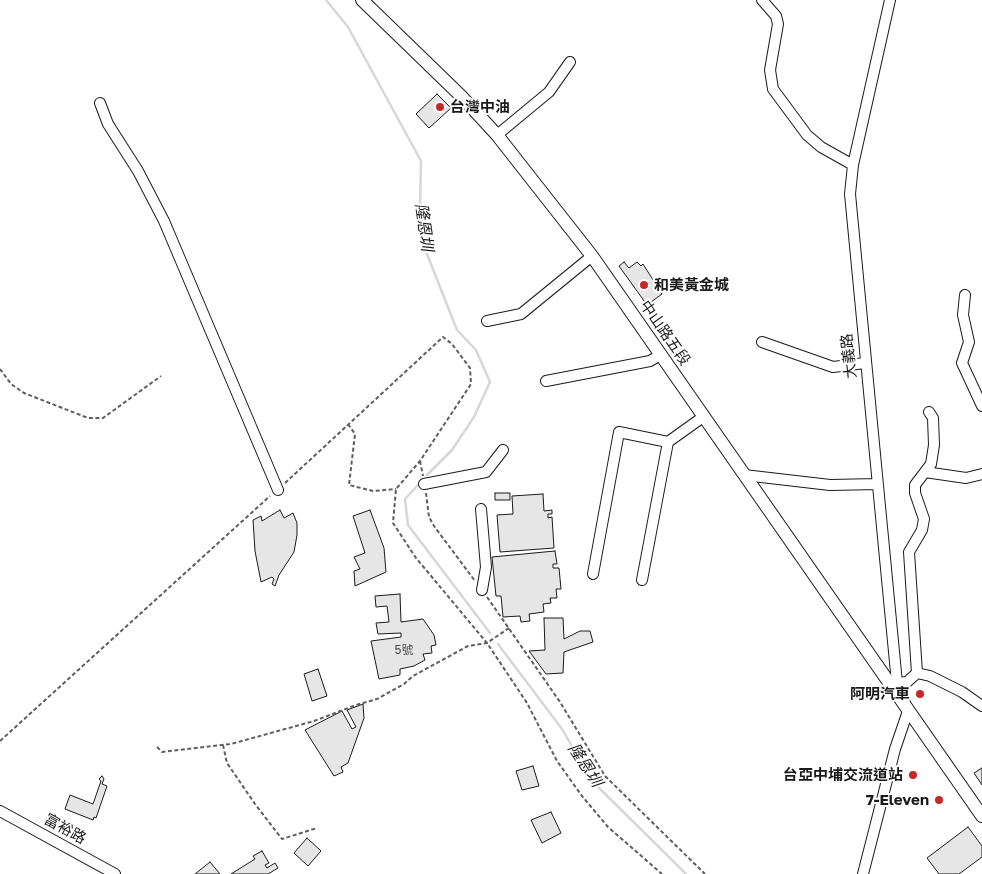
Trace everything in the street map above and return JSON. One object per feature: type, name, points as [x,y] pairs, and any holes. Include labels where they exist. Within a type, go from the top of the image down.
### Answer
[{"type":"main road","name":"中山路五段","points":[[362,0],[461,96],[497,135],[592,256],[982,816]]},
{"type":"street","points":[[762,0],[776,16],[778,24],[770,70],[773,89],[807,135],[822,147],[853,165]]},
{"type":"street","name":"大義路","points":[[890,0],[853,165],[850,194],[851,223],[897,683],[908,711]]},
{"type":"street","points":[[497,135],[549,92],[570,62]]},
{"type":"street","points":[[100,102],[108,124],[138,171],[164,220],[278,490]]},
{"type":"street","points":[[487,321],[521,314],[592,256]]},
{"type":"street","points":[[965,296],[963,315],[969,342],[962,364],[982,406]]},
{"type":"street","points":[[762,342],[833,367],[865,363]]},
{"type":"street","points":[[546,382],[650,361],[660,355]]},
{"type":"street","points":[[917,673],[909,552],[922,530],[924,519],[915,493],[916,485],[931,464],[934,445],[933,418],[930,412]]},
{"type":"street","points":[[642,580],[668,442],[703,416]]},
{"type":"street","points":[[592,574],[619,432],[668,442]]},
{"type":"street","points":[[424,484],[486,472],[503,450]]},
{"type":"street","points":[[925,472],[966,478],[982,474]]},
{"type":"street","points":[[744,475],[830,486],[877,484]]},
{"type":"street","points":[[481,509],[486,568],[482,590]]},
{"type":"street","points":[[897,683],[907,682],[917,673]]},
{"type":"street","points":[[917,673],[930,676],[962,692],[982,706]]},
{"type":"street","points":[[863,874],[895,748],[908,711]]},
{"type":"street","name":"富裕路","points":[[0,811],[115,874]]},
{"type":"path","points":[[0,741],[278,490],[443,337],[452,344],[470,368],[471,384],[420,461],[396,489],[393,523],[416,558],[486,643],[527,703],[557,761],[582,796],[608,827],[662,874]]},
{"type":"path","points":[[0,368],[11,384],[24,393],[61,409],[96,418],[103,418],[161,376]]},
{"type":"path","points":[[348,424],[355,434],[349,485],[373,491],[396,489]]},
{"type":"path","points":[[420,461],[429,517],[434,526],[482,590],[560,702],[605,776],[705,874]]},
{"type":"path","points":[[157,747],[162,752],[222,745],[314,721],[377,699],[404,684],[413,676],[468,646],[486,643],[509,628]]},
{"type":"path","points":[[222,745],[227,763],[255,804],[282,838],[317,828]]},
{"type":"building","points":[[437,94],[451,108],[429,128],[416,114]]},
{"type":"building","name":"和美黃金城","points":[[624,262],[629,268],[637,262],[641,266],[643,264],[662,294],[647,305],[619,266]]},
{"type":"building","points":[[495,493],[510,493],[510,500],[495,500]]},
{"type":"building","points":[[543,494],[544,511],[552,510],[552,514],[548,514],[548,518],[552,517],[554,548],[500,552],[497,515],[513,514],[512,496]]},
{"type":"building","points":[[280,510],[284,518],[293,513],[297,523],[297,535],[294,552],[279,575],[275,586],[272,584],[274,579],[272,577],[261,582],[255,551],[253,520],[261,516],[262,521]]},
{"type":"building","points":[[370,510],[384,548],[386,572],[355,586],[354,571],[360,569],[354,557],[365,553],[353,516]]},
{"type":"building","points":[[555,551],[557,564],[553,564],[553,568],[559,568],[561,589],[556,589],[557,598],[550,598],[551,603],[543,604],[544,612],[529,614],[530,621],[521,622],[520,616],[503,617],[501,596],[496,596],[492,557]]},
{"type":"building","points":[[400,594],[401,622],[423,619],[434,635],[436,645],[431,646],[432,653],[423,654],[425,660],[414,666],[400,669],[400,675],[379,679],[371,641],[401,637],[401,633],[378,634],[376,623],[389,622],[387,606],[376,607],[375,596]]},
{"type":"building","points":[[544,618],[563,618],[564,639],[580,631],[590,631],[593,642],[564,652],[563,673],[546,674],[529,651],[545,650]]},
{"type":"building","points":[[318,669],[327,696],[312,701],[304,674]]},
{"type":"building","points":[[363,704],[364,718],[348,763],[341,767],[343,772],[334,776],[305,730],[342,711],[352,729],[356,727],[347,710]]},
{"type":"building","points":[[533,766],[539,786],[522,790],[516,771]]},
{"type":"building","points":[[982,768],[982,785],[974,773]]},
{"type":"building","points":[[102,776],[104,779],[102,784],[107,786],[96,818],[94,817],[93,820],[65,809],[70,795],[93,804],[101,781],[99,779]]},
{"type":"building","points":[[551,812],[561,833],[542,843],[531,820]]},
{"type":"building","points":[[968,827],[982,846],[982,857],[959,874],[939,874],[927,858]]},
{"type":"building","points":[[307,838],[321,851],[308,866],[294,853]]},
{"type":"building","points":[[262,851],[269,863],[265,865],[267,868],[275,863],[278,868],[268,874],[231,874],[255,859],[253,856]]},
{"type":"building","points":[[210,862],[220,874],[195,874]]},
{"type":"waterway","name":"隆恩圳","points":[[326,0],[348,27],[421,161],[420,208],[425,249],[457,330],[476,350],[490,382],[474,417],[452,450],[427,475]]},
{"type":"waterway","name":"隆恩圳","points":[[419,484],[405,499],[408,525],[490,633]]},
{"type":"waterway","name":"隆恩圳","points":[[498,644],[562,729],[592,781],[686,874]]},
{"type":"place","name":"台灣中油","points":[[440,107]]},
{"type":"place","name":"和美黃金城","points":[[644,285]]},
{"type":"place","name":"阿明汽車","points":[[920,694]]},
{"type":"place","name":"台亞中埔交流道站","points":[[913,775]]},
{"type":"place","name":"7-Eleven","points":[[939,800]]}]
